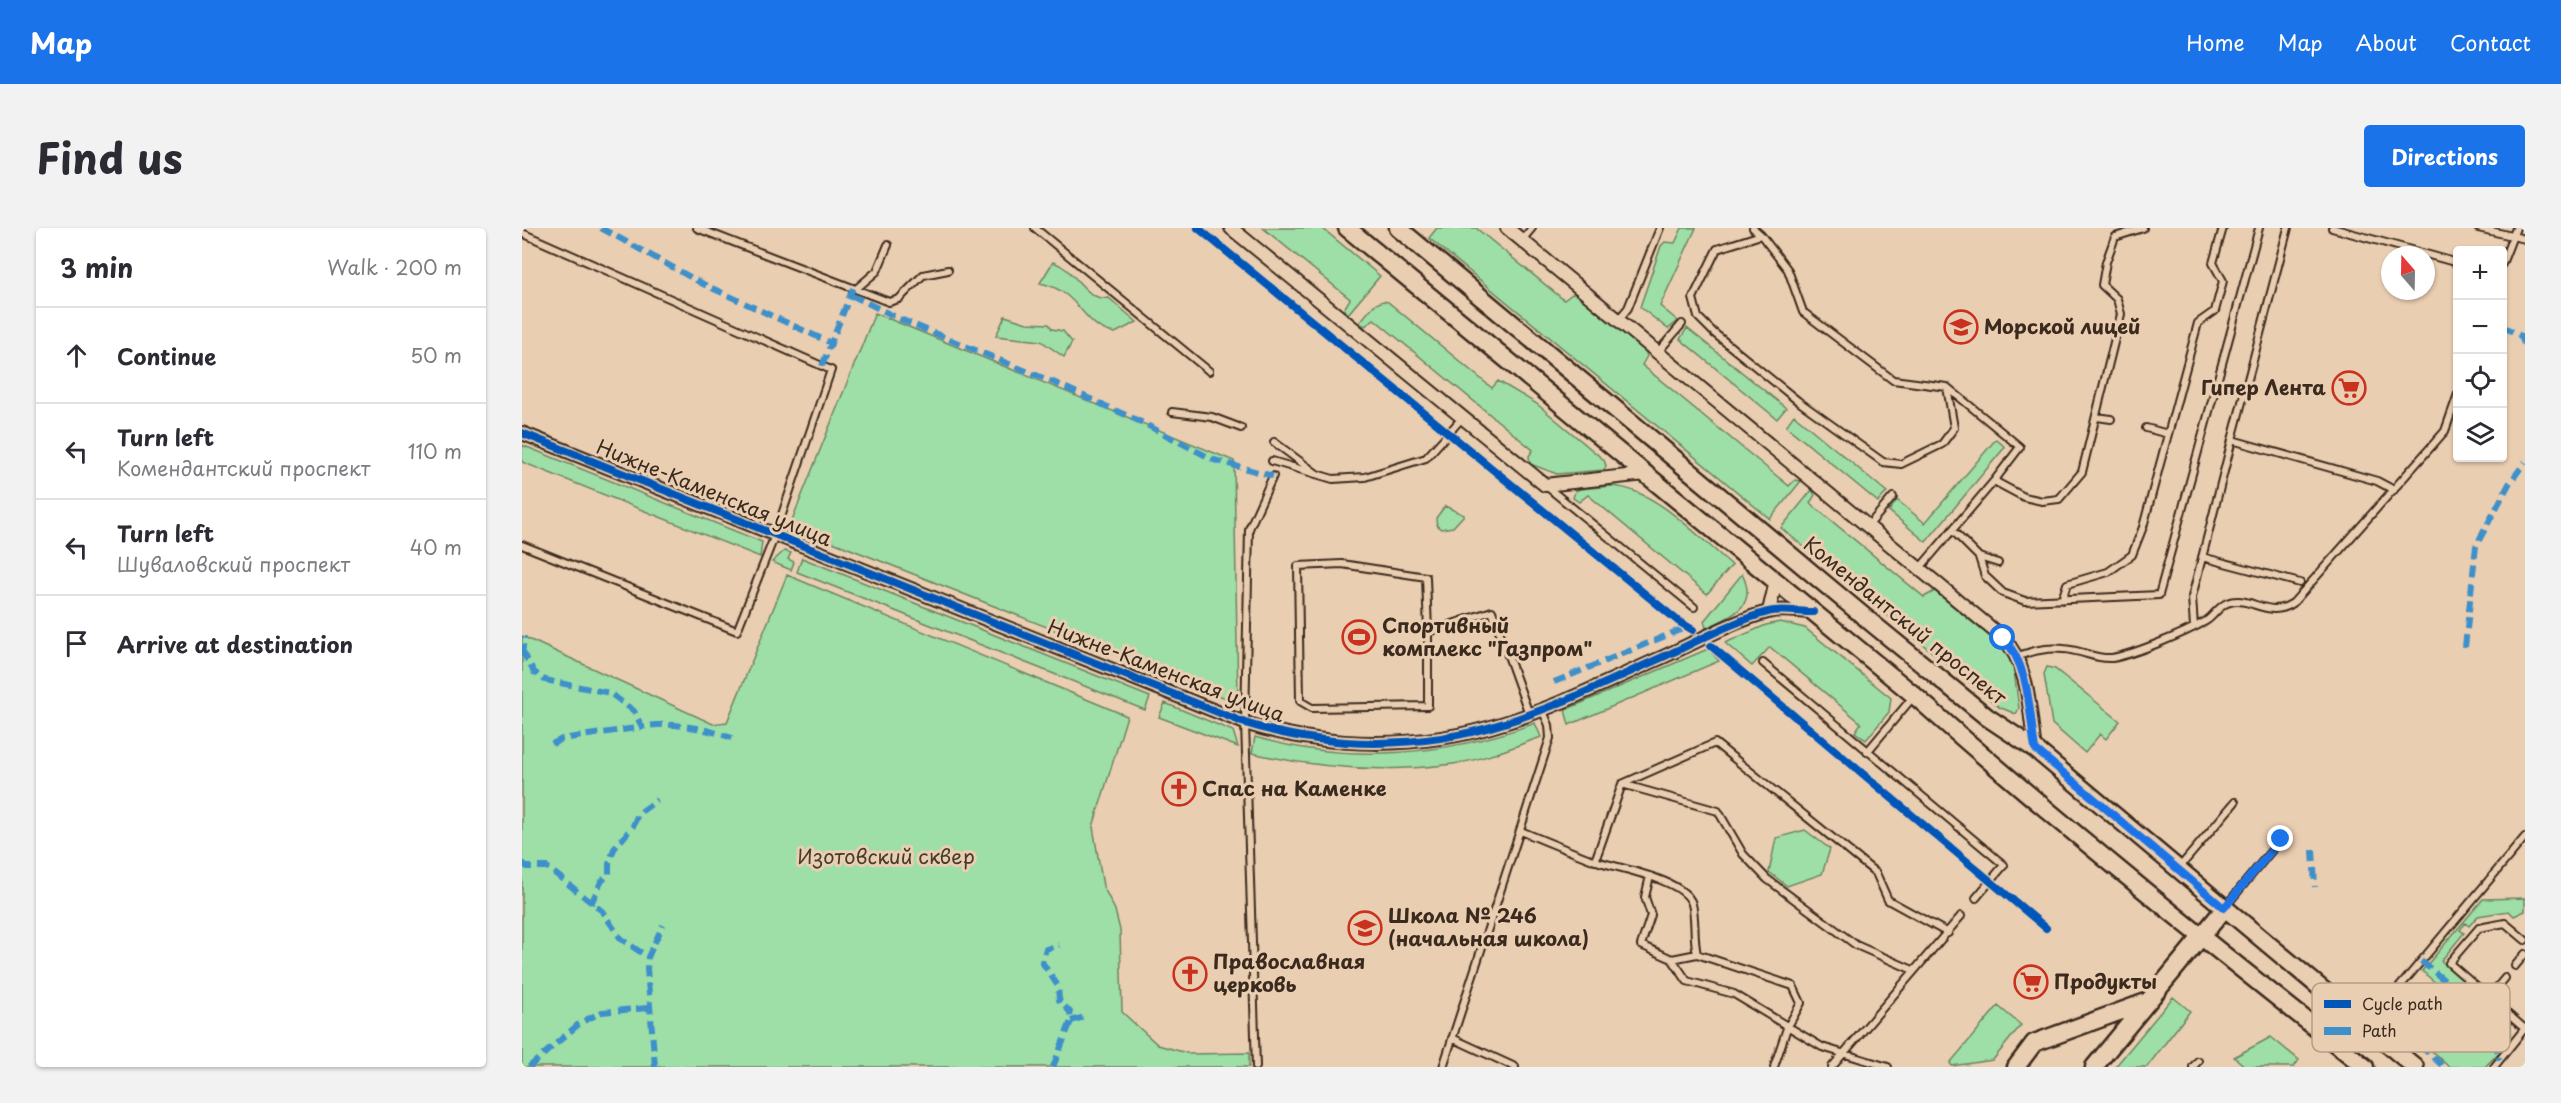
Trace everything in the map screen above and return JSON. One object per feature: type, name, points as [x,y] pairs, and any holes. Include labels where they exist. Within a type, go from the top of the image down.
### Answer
[{"type":"main road","points":[[1347,228],[1914,695],[1999,771],[2312,1025]]},
{"type":"main road","name":"Комендантский проспект","points":[[1398,228],[1978,710],[2035,749],[2314,983]]},
{"type":"main road","points":[[2094,1067],[2224,908]]},
{"type":"main road","points":[[2016,1067],[2034,1043],[2147,1002]]},
{"type":"main road","points":[[2346,1052],[2365,1067]]},
{"type":"main road","name":"Комендантский проспект","points":[[2397,1052],[2415,1067]]},
{"type":"street","points":[[1231,228],[1545,485],[1645,474]]},
{"type":"street","points":[[1507,228],[2003,638],[2018,656],[2035,749]]},
{"type":"street","name":"Нижне-Каменская улица","points":[[522,433],[1245,723],[1278,733],[1314,739],[1360,742],[1420,740],[1464,735],[1542,709],[1769,611],[1813,612]]},
{"type":"street","points":[[1769,611],[1776,581]]},
{"type":"lane","points":[[697,228],[889,302],[894,302],[917,278],[948,270]]},
{"type":"lane","points":[[1035,228],[1209,371]]},
{"type":"lane","points":[[1522,241],[1532,228]]},
{"type":"lane","points":[[1753,228],[1788,270],[1803,312],[1893,380],[1947,387],[2019,447],[1994,481],[1920,568]]},
{"type":"lane","points":[[1994,481],[2024,497],[2042,501],[2058,499],[2082,472],[2121,314],[2117,299],[2102,285],[2106,262],[2115,237],[2143,228]]},
{"type":"lane","points":[[2062,600],[2067,584],[2108,572],[2132,555],[2143,527],[2198,323],[2214,311],[2223,281],[2213,262],[2223,228]]},
{"type":"lane","points":[[1979,557],[1985,576],[2003,593],[2025,601],[2158,595],[2259,228]]},
{"type":"lane","points":[[2194,627],[2192,597],[2288,228]]},
{"type":"lane","points":[[2332,228],[2453,262]]},
{"type":"lane","points":[[2478,228],[2525,239]]},
{"type":"lane","points":[[2507,252],[2516,228]]},
{"type":"lane","points":[[1619,319],[1628,308],[1658,229]]},
{"type":"lane","points":[[522,233],[831,370],[775,535],[737,631],[522,546]]},
{"type":"lane","points":[[1761,235],[1717,249],[1693,298],[1698,317],[1723,341],[1798,401],[1883,462],[1901,464],[1942,444],[1954,428],[1947,387]]},
{"type":"lane","points":[[856,290],[877,271],[888,245]]},
{"type":"lane","points":[[1658,352],[1682,324]]},
{"type":"lane","points":[[2018,656],[2043,648],[2060,647],[2109,658],[2123,656],[2208,620],[2226,603],[2239,602],[2274,610],[2284,609],[2292,603],[2445,431],[2453,406]]},
{"type":"lane","points":[[1172,412],[1212,417],[1241,428]]},
{"type":"lane","points":[[1272,461],[1319,475],[1350,480],[1365,477],[1426,458],[1463,417]]},
{"type":"lane","points":[[2097,417],[2111,419]]},
{"type":"lane","points":[[2146,428],[2168,434]]},
{"type":"lane","points":[[2232,440],[2377,481],[2394,490]]},
{"type":"lane","points":[[1274,442],[1319,475]]},
{"type":"lane","points":[[1256,1067],[1245,723],[1249,529],[1273,476]]},
{"type":"lane","points":[[1545,485],[1694,607]]},
{"type":"lane","points":[[1868,526],[1893,497]]},
{"type":"lane","points":[[1952,530],[1979,557],[1998,563]]},
{"type":"lane","points":[[2202,558],[2300,583]]},
{"type":"lane","points":[[1342,564],[1426,577],[1428,632],[1428,706],[1312,708],[1300,701],[1299,566],[1342,564]]},
{"type":"lane","points":[[1428,632],[1492,611],[1529,714]]},
{"type":"lane","points":[[1763,663],[2004,865],[1976,898]]},
{"type":"lane","points":[[1867,752],[1914,695]]},
{"type":"lane","points":[[1443,1067],[1550,738],[1549,724],[1542,709]]},
{"type":"lane","points":[[1595,861],[1622,783],[1715,743],[1876,873],[1888,900],[1948,933]]},
{"type":"lane","points":[[1622,783],[1718,811],[1743,854],[1767,879],[1856,945],[1913,970]]},
{"type":"lane","points":[[2178,869],[2235,802]]},
{"type":"lane","points":[[1521,831],[1595,861],[1650,876],[1684,891],[1692,904],[1693,938],[1697,954]]},
{"type":"lane","points":[[2402,983],[2525,838]]},
{"type":"lane","points":[[2224,908],[2281,839]]},
{"type":"lane","points":[[1650,876],[1645,897],[1651,915],[1641,945],[1672,959],[1687,981],[1734,994],[1822,1047],[1888,1067]]},
{"type":"lane","points":[[1832,1067],[1961,916]]},
{"type":"lane","points":[[2473,983],[2450,963],[2479,928],[2505,923],[2525,940]]},
{"type":"lane","points":[[1672,959],[1697,954],[1793,986],[1801,1003],[1787,1028],[1774,1067]]},
{"type":"lane","points":[[2515,966],[2525,954]]},
{"type":"lane","points":[[2501,983],[2505,978]]},
{"type":"lane","points":[[2510,1016],[2525,1029],[2510,1047]]},
{"type":"lane","points":[[1452,1038],[1515,1067]]},
{"type":"lane","points":[[2494,1067],[2506,1052]]},
{"type":"lane","points":[[2499,1060],[2507,1067]]},
{"type":"green space","points":[[1263,228],[1322,228],[1380,276],[1348,314],[1344,309],[1350,299]]},
{"type":"green space","points":[[1437,228],[1476,228],[1564,300],[1572,294],[1577,295],[1645,351],[1647,356],[1642,365],[1789,486],[1795,480],[1801,481],[1770,519],[1429,238]]},
{"type":"green space","points":[[1682,228],[1696,228],[1660,306],[1678,321],[1668,329],[1640,307],[1661,246],[1665,242],[1675,243]]},
{"type":"green space","points":[[1053,262],[1069,271],[1093,295],[1109,298],[1137,322],[1115,333],[1096,325],[1065,294],[1054,287],[1040,283]]},
{"type":"green space","points":[[1383,301],[1388,302],[1492,388],[1498,381],[1537,404],[1604,460],[1606,466],[1604,470],[1557,474],[1530,464],[1529,456],[1533,450],[1374,319],[1365,326],[1359,323],[1374,305]]},
{"type":"green space","points":[[875,313],[1234,461],[1238,703],[790,525]]},
{"type":"green space","points":[[1005,316],[1027,323],[1049,324],[1052,329],[1063,331],[1072,342],[1064,357],[1041,341],[996,336]]},
{"type":"green space","points":[[1687,328],[1786,408],[1777,419],[1680,339]]},
{"type":"green space","points":[[1794,415],[1887,492],[1878,502],[1786,426]]},
{"type":"green space","points":[[1996,439],[2005,447],[1926,542],[1889,511],[1897,500],[1925,523]]},
{"type":"green space","points":[[522,445],[762,542],[760,557],[522,462]]},
{"type":"green space","points":[[1612,486],[1628,489],[1661,505],[1732,565],[1707,594],[1588,495],[1579,502],[1573,498],[1575,491],[1580,489]]},
{"type":"green space","points":[[1812,490],[1815,495],[1810,503],[1924,597],[1935,591],[2001,645],[2014,671],[2019,708],[2016,714],[1999,707],[1781,528]]},
{"type":"green space","points":[[1445,506],[1464,515],[1453,527],[1441,529],[1437,526],[1436,518]]},
{"type":"green space","points":[[784,551],[791,553],[788,559],[794,562],[791,570],[772,562]]},
{"type":"green space","points":[[802,558],[1150,697],[1145,710],[797,572]]},
{"type":"green space","points":[[1742,574],[1746,585],[1745,602],[1733,614],[1706,628],[1704,621]]},
{"type":"green space","name":"Изотовский сквер","points":[[787,575],[1127,716],[1093,827],[1103,886],[1115,910],[1120,930],[1122,1012],[1158,1045],[1190,1054],[1249,1053],[1249,1067],[522,1067],[522,636],[713,724],[727,722]]},
{"type":"green space","points":[[1780,622],[1805,628],[1891,698],[1889,712],[1866,740],[1855,732],[1861,723],[1770,647],[1752,666],[1725,643],[1766,625]]},
{"type":"green space","points":[[1708,649],[1719,661],[1569,725],[1565,710]]},
{"type":"green space","points":[[2047,667],[2055,669],[2120,721],[2106,739],[2100,734],[2085,753],[2052,724],[2044,674]]},
{"type":"green space","points":[[1165,703],[1233,731],[1238,747],[1159,717]]},
{"type":"green space","points":[[1535,723],[1541,737],[1475,760],[1428,767],[1352,768],[1252,753],[1255,737],[1290,746],[1325,751],[1396,752],[1467,743]]},
{"type":"green space","points":[[1805,830],[1830,849],[1822,874],[1787,886],[1769,872],[1776,838]]},
{"type":"green space","points":[[2525,898],[2525,911],[2514,916],[2509,911],[2478,916],[2469,926],[2465,923],[2460,930],[2464,933],[2441,961],[2467,983],[2436,983],[2422,971],[2483,899]]},
{"type":"green space","points":[[2173,997],[2190,1011],[2147,1067],[2115,1067]]},
{"type":"green space","points":[[1998,1006],[2021,1025],[1993,1060],[1952,1066],[1950,1063]]},
{"type":"green space","points":[[2271,1037],[2299,1060],[2294,1067],[2246,1067],[2234,1057]]},
{"type":"green space","points":[[2433,1052],[2500,1052],[2485,1067],[2449,1067]]},
{"type":"marked path","points":[[601,228],[703,284],[831,343]]},
{"type":"marked path","points":[[822,366],[853,288]]},
{"type":"marked path","points":[[851,295],[900,319],[1053,382],[1141,422],[1214,460],[1273,476]]},
{"type":"marked path","points":[[2507,329],[2521,336],[2525,347]]},
{"type":"marked path","points":[[2465,647],[2476,546],[2509,484],[2525,462]]},
{"type":"marked path","points":[[1554,682],[1687,627]]},
{"type":"marked path","points":[[522,656],[524,636]]},
{"type":"marked path","points":[[522,650],[534,672],[545,680],[610,693],[634,711],[642,727],[653,725],[687,727],[732,738]]},
{"type":"marked path","points":[[552,744],[562,739],[642,727]]},
{"type":"marked path","points":[[591,904],[601,882],[609,874],[609,864],[614,849],[633,826],[638,814],[657,800]]},
{"type":"marked path","points":[[2313,850],[2315,887]]},
{"type":"marked path","points":[[522,862],[527,867],[547,867],[602,911],[621,939],[648,957]]},
{"type":"marked path","points":[[655,1067],[647,969],[648,957],[663,925]]},
{"type":"marked path","points":[[1053,1067],[1071,1021],[1070,1012],[1059,1000],[1058,986],[1042,962],[1046,949],[1059,945]]},
{"type":"marked path","points":[[2421,961],[2448,983]]},
{"type":"marked path","points":[[529,1067],[580,1023],[602,1012],[648,1008]]},
{"type":"marked path","points":[[1071,1021],[1085,1017]]},
{"type":"marked path","points":[[2427,1052],[2444,1067]]},
{"type":"marked path","points":[[2498,1052],[2499,1060]]},
{"type":"cycle path","points":[[1198,228],[1678,621],[1693,630]]},
{"type":"cycle path","points":[[522,433],[1245,723],[1308,738],[1341,742],[1407,742],[1472,732],[1565,701],[1729,626],[1756,616],[1779,610],[1813,612]]},
{"type":"cycle path","points":[[1711,646],[2046,928]]},
{"type":"place","name":"Морской лицей","points":[[1961,327]]},
{"type":"place","name":"Гипер Лента","points":[[2349,388]]},
{"type":"place","name":"Спортивный комплекс \"Газпром\"","points":[[1359,637]]},
{"type":"place","name":"Спас на Каменке","points":[[1179,789]]},
{"type":"place","name":"Школа № 246 (начальная школа)","points":[[1365,928]]},
{"type":"place","name":"Православная церковь","points":[[1190,974]]},
{"type":"place","name":"Продукты","points":[[2031,982]]},
{"type":"route","points":[[2003,638],[2018,656],[2035,749],[2224,908],[2281,839]]}]
